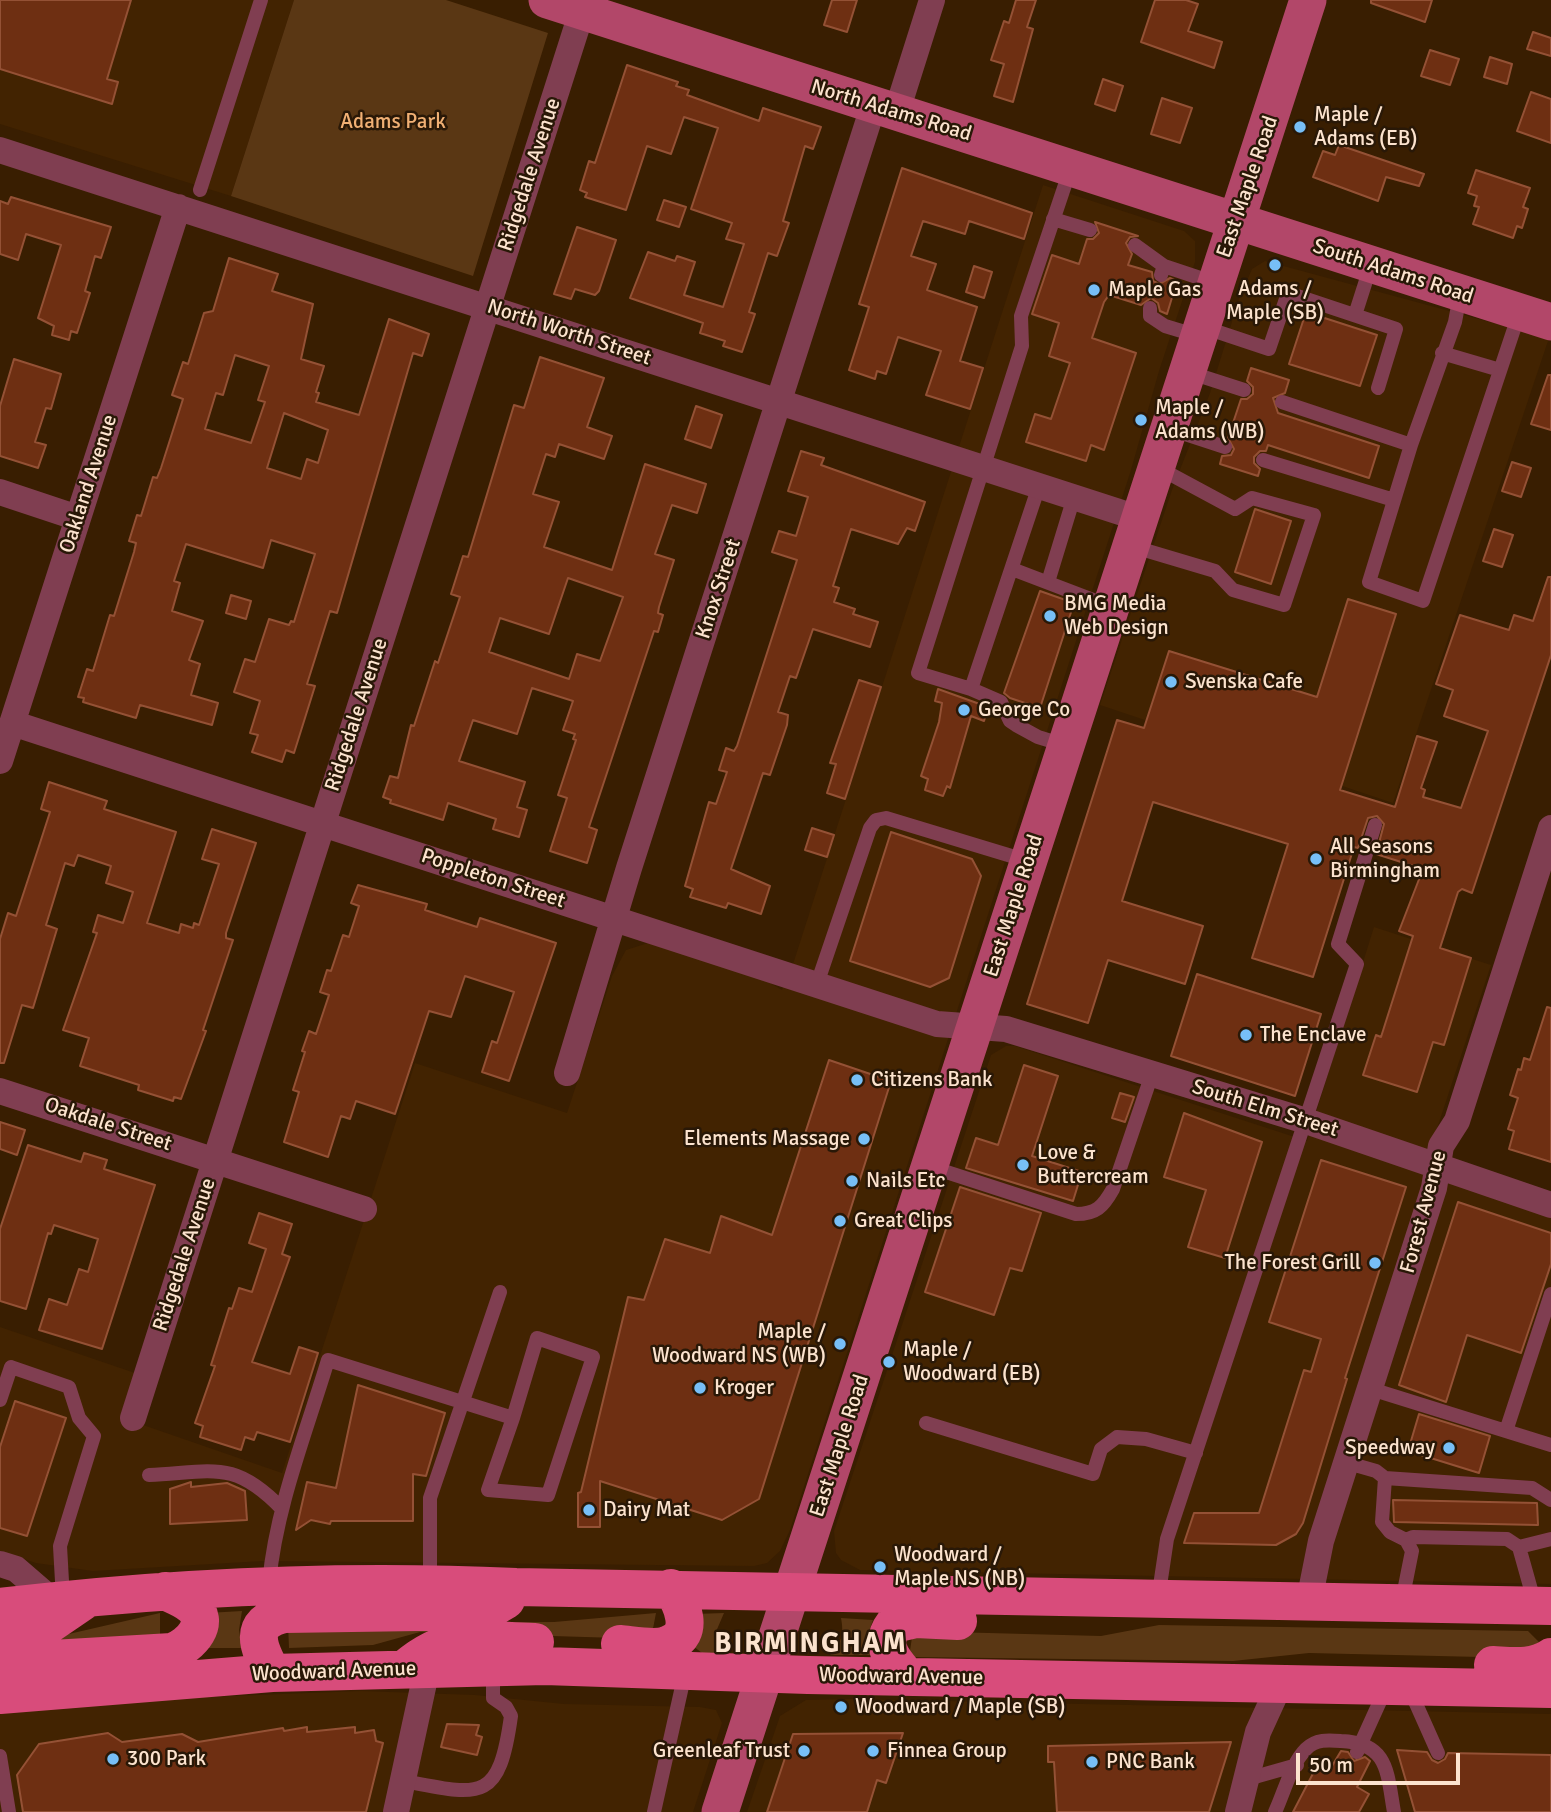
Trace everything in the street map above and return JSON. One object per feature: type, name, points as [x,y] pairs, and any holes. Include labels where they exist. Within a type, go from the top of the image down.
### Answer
[{"type":"main road","name":"East Maple Road","points":[[720,1812],[1308,0]]},
{"type":"main road","name":"North Adams Road","points":[[560,3],[884,110],[1236,220]]},
{"type":"main road","name":"South Adams Road","points":[[1236,220],[1535,317]]},
{"type":"main road","points":[[0,1607],[165,1591],[430,1583],[1545,1608]]},
{"type":"main road","points":[[272,1673],[261,1653],[258,1634],[271,1617],[284,1614],[487,1611],[505,1601],[516,1587]]},
{"type":"main road","points":[[416,1669],[426,1651],[454,1640],[668,1646],[682,1633],[684,1622],[683,1604],[671,1588]]},
{"type":"main road","points":[[0,1662],[172,1652],[185,1648],[196,1638],[199,1619],[193,1606],[165,1591]]},
{"type":"main road","points":[[0,1633],[41,1630],[68,1600]]},
{"type":"main road","points":[[907,1677],[890,1657],[886,1645],[887,1633],[894,1624],[916,1619],[1100,1625],[1154,1600]]},
{"type":"main road","points":[[1289,1684],[1389,1659],[1522,1666],[1541,1664],[1551,1657]]},
{"type":"main road","name":"Woodward Avenue","points":[[0,1695],[272,1673],[494,1667],[1551,1689]]},
{"type":"street","name":"Knox Street","points":[[567,1073],[779,401],[884,110],[932,0]]},
{"type":"street","name":"Ridgedale Avenue","points":[[133,1418],[488,307],[560,3]]},
{"type":"street","name":"North Worth Street","points":[[0,150],[1074,497],[1134,532]]},
{"type":"street","name":"Oakland Avenue","points":[[0,761],[10,712],[78,518],[178,207]]},
{"type":"street","points":[[0,492],[78,518]]},
{"type":"street","name":"Poppleton Street","points":[[10,712],[322,823],[614,919],[937,1024],[975,1027]]},
{"type":"street","name":"Forest Avenue","points":[[1309,1601],[1321,1541],[1440,1168],[1444,1137],[1457,1121],[1551,828]]},
{"type":"street","name":"South Elm Street","points":[[975,1027],[1006,1029],[1306,1121],[1551,1205]]},
{"type":"street","name":"Oakdale Street","points":[[0,1091],[364,1209]]},
{"type":"street","points":[[0,1564],[16,1569],[68,1600]]},
{"type":"street","points":[[397,1812],[404,1781],[416,1669]]},
{"type":"street","points":[[1238,1812],[1258,1732],[1289,1684]]},
{"type":"lane","points":[[200,190],[261,0]]},
{"type":"lane","points":[[1066,745],[1038,737],[1016,725],[1010,721],[1000,702],[971,689],[918,673],[1022,346],[1021,316],[1071,167]]},
{"type":"lane","points":[[1053,219],[1090,230]]},
{"type":"lane","points":[[1135,245],[1162,270],[1215,283]]},
{"type":"lane","points":[[1355,315],[1371,265]]},
{"type":"lane","points":[[1150,308],[1150,316],[1156,322],[1269,349],[1288,293],[1396,329],[1378,388]]},
{"type":"lane","points":[[1460,293],[1455,322],[1411,445],[1369,582],[1423,601],[1500,370],[1535,317]]},
{"type":"lane","points":[[1442,353],[1500,370]]},
{"type":"lane","points":[[1188,372],[1244,390]]},
{"type":"lane","points":[[1282,402],[1411,445]]},
{"type":"lane","points":[[1168,429],[1225,447]]},
{"type":"lane","points":[[1263,460],[1394,500]]},
{"type":"lane","points":[[1134,532],[1215,571],[1233,590],[1284,605],[1314,515],[1252,498],[1235,509],[1156,467]]},
{"type":"lane","points":[[971,689],[1039,486]]},
{"type":"lane","points":[[1048,582],[1074,497]]},
{"type":"lane","points":[[1012,569],[1111,606]]},
{"type":"lane","points":[[817,984],[870,828],[876,820],[886,818],[1028,861]]},
{"type":"lane","points":[[1154,1600],[1167,1539],[1357,964],[1338,944],[1375,825]]},
{"type":"lane","points":[[930,1166],[1076,1214],[1096,1211],[1104,1206],[1112,1189],[1153,1074]]},
{"type":"lane","points":[[430,1583],[430,1498],[500,1292]]},
{"type":"lane","points":[[1506,1431],[1551,1294]]},
{"type":"lane","points":[[537,1338],[593,1357],[548,1495],[488,1490],[513,1418],[537,1338]]},
{"type":"lane","points":[[268,1588],[272,1549],[282,1509],[328,1360],[513,1418]]},
{"type":"lane","points":[[0,1400],[11,1367],[69,1387],[79,1418],[94,1436],[60,1546],[68,1600]]},
{"type":"lane","points":[[1371,1389],[1551,1445]]},
{"type":"lane","points":[[926,1423],[1093,1474],[1101,1449],[1117,1437],[1146,1439],[1196,1453]]},
{"type":"lane","points":[[1348,1462],[1376,1471],[1385,1478],[1532,1488],[1551,1500]]},
{"type":"lane","points":[[149,1475],[236,1473],[260,1486],[282,1509]]},
{"type":"lane","points":[[1385,1478],[1382,1522],[1390,1532],[1406,1540],[1412,1551],[1402,1603]]},
{"type":"lane","points":[[1406,1540],[1413,1537],[1507,1539],[1519,1546],[1545,1608]]},
{"type":"lane","points":[[1519,1546],[1551,1539]]},
{"type":"lane","points":[[404,1781],[461,1791],[480,1789],[493,1780],[503,1761],[511,1716],[506,1707],[494,1698],[494,1667]]},
{"type":"lane","points":[[654,1812],[685,1671]]},
{"type":"lane","points":[[1359,1747],[1398,1686],[1438,1753]]},
{"type":"lane","points":[[1275,1812],[1306,1749],[1322,1740],[1375,1750],[1385,1763],[1394,1812]]},
{"type":"lane","points":[[0,1756],[9,1812]]},
{"type":"lane","points":[[1244,1780],[1297,1765]]},
{"type":"shaded area","points":[[0,0],[294,0],[231,196],[0,124]]},
{"type":"shaded area","points":[[1043,185],[1184,231],[1195,241],[1195,262],[1159,371],[1131,470],[790,1530],[780,1551],[767,1563],[754,1566],[263,1561],[93,1571],[36,1563],[0,1551],[0,1327],[135,1373],[120,1417],[282,1473],[415,1063],[567,1113],[612,976],[626,950],[648,943],[760,977],[782,990],[794,961]]},
{"type":"shaded area","points":[[1265,261],[1549,338],[1393,803],[1100,705],[1172,490],[1210,393],[1239,299],[1252,269]]},
{"type":"shaded area","points":[[1374,927],[1491,965],[1422,1174],[1551,1217],[1551,1584],[860,1570],[841,1560],[836,1553],[834,1531],[991,1055],[1006,1046],[1015,1046],[1307,1141]]},
{"type":"shaded area","points":[[361,1691],[475,1695],[564,1704],[700,1707],[716,1710],[722,1723],[693,1812],[0,1812],[0,1712],[124,1700]]},
{"type":"shaded area","points":[[806,1700],[1551,1714],[1551,1812],[747,1812],[780,1716]]},
{"type":"green space","name":"Adams Park","points":[[294,0],[446,0],[548,33],[473,276],[231,196]]},
{"type":"green space","points":[[242,1611],[239,1630],[242,1648],[206,1648],[207,1613]]},
{"type":"green space","points":[[160,1613],[160,1640],[0,1643],[47,1639]]},
{"type":"green space","points":[[656,1613],[651,1639],[420,1632],[373,1645],[289,1648],[288,1623],[554,1622]]},
{"type":"green space","points":[[724,1613],[715,1634],[718,1654],[702,1653],[693,1646],[695,1614]]},
{"type":"green space","points":[[841,1618],[873,1620],[868,1634],[872,1655],[830,1655],[841,1638]]},
{"type":"green space","points":[[1159,1625],[1528,1631],[1539,1642],[1524,1658],[1309,1653],[1233,1661],[909,1657],[913,1631],[1101,1636]]},
{"type":"building","points":[[0,0],[131,0],[107,79],[118,82],[112,104],[0,69]]},
{"type":"building","points":[[832,0],[857,0],[847,32],[824,25]]},
{"type":"building","points":[[1016,0],[1036,0],[1027,27],[1033,29],[1013,102],[994,96],[1004,64],[991,60],[1004,21],[1009,23]]},
{"type":"building","points":[[1155,0],[1186,0],[1198,4],[1188,31],[1222,42],[1214,68],[1141,42]]},
{"type":"building","points":[[1371,0],[1432,0],[1425,22],[1371,3]]},
{"type":"building","points":[[1533,32],[1551,38],[1551,56],[1527,49]]},
{"type":"building","points":[[1430,50],[1459,59],[1450,85],[1421,76]]},
{"type":"building","points":[[1490,57],[1512,64],[1507,84],[1484,77]]},
{"type":"building","points":[[627,65],[678,82],[676,86],[689,90],[687,95],[759,121],[763,108],[821,127],[813,149],[805,146],[783,221],[789,223],[777,256],[768,253],[749,312],[755,314],[742,352],[723,346],[725,341],[700,333],[703,323],[630,298],[648,252],[675,261],[677,256],[695,262],[684,295],[723,307],[744,244],[726,239],[732,223],[691,209],[718,128],[684,117],[671,154],[647,146],[626,210],[585,197],[587,193],[580,190],[589,161],[595,163]]},
{"type":"building","points":[[1103,79],[1123,86],[1115,111],[1095,104]]},
{"type":"building","points":[[1531,92],[1551,99],[1551,143],[1517,131]]},
{"type":"building","points":[[1162,98],[1192,108],[1180,143],[1151,134]]},
{"type":"building","points":[[1339,145],[1424,174],[1419,186],[1386,177],[1378,201],[1313,177],[1323,151],[1335,155]]},
{"type":"building","points":[[902,168],[1032,213],[1024,239],[969,221],[965,234],[923,221],[911,256],[936,264],[927,290],[977,307],[960,361],[983,368],[970,409],[926,395],[941,351],[898,337],[886,374],[877,371],[875,379],[849,370],[869,307],[859,304]]},
{"type":"building","points":[[1476,170],[1530,188],[1523,207],[1528,209],[1522,228],[1517,226],[1513,238],[1473,224],[1479,207],[1474,206],[1477,196],[1468,193]]},
{"type":"building","points":[[11,197],[111,227],[101,258],[95,256],[85,291],[90,293],[77,333],[71,331],[69,340],[52,335],[54,326],[38,318],[61,245],[26,234],[18,260],[0,254],[0,201],[8,204]]},
{"type":"building","points":[[664,200],[686,207],[679,227],[657,220]]},
{"type":"building","points":[[1095,222],[1138,236],[1130,237],[1126,243],[1132,254],[1128,265],[1152,272],[1153,281],[1159,284],[1170,278],[1177,281],[1167,314],[1160,311],[1158,303],[1151,298],[1141,305],[1109,295],[1104,302],[1092,338],[1136,353],[1104,450],[1091,445],[1086,461],[1026,442],[1035,414],[1051,419],[1070,363],[1049,356],[1059,323],[1032,314],[1052,255],[1079,264],[1087,239],[1093,239],[1099,233]]},
{"type":"building","points":[[577,227],[616,240],[599,291],[595,295],[575,289],[571,299],[554,294]]},
{"type":"building","points":[[229,258],[278,274],[272,291],[313,304],[301,359],[324,366],[316,392],[319,393],[316,402],[359,415],[389,319],[429,334],[422,356],[413,353],[337,613],[330,611],[307,684],[315,686],[294,753],[286,750],[282,762],[252,752],[258,735],[250,733],[260,701],[234,692],[245,659],[255,662],[269,619],[289,625],[291,621],[294,622],[315,554],[271,540],[263,568],[186,544],[174,581],[180,583],[172,611],[203,621],[189,660],[200,664],[191,695],[218,703],[212,725],[140,705],[136,718],[83,702],[84,698],[78,697],[87,669],[93,671],[110,615],[114,616],[134,552],[136,543],[129,541],[137,515],[141,516],[153,477],[157,478],[161,468],[183,399],[172,395],[183,362],[188,364],[204,313],[213,311]],"holes":[[[235,355],[269,366],[258,400],[265,402],[251,443],[205,429],[216,393],[223,395]],[[284,413],[328,430],[318,463],[307,459],[301,479],[267,468]]]},
{"type":"building","points":[[974,266],[992,272],[984,298],[966,292]]},
{"type":"building","points":[[1306,312],[1377,335],[1360,386],[1289,364]]},
{"type":"building","points":[[540,357],[604,378],[587,427],[612,436],[604,459],[559,444],[555,457],[546,454],[533,494],[559,502],[544,547],[612,570],[645,464],[706,484],[697,513],[672,505],[655,554],[674,560],[659,607],[658,613],[663,615],[658,632],[654,631],[589,827],[597,830],[587,863],[550,851],[567,798],[558,795],[576,740],[573,739],[575,734],[563,730],[573,701],[532,688],[517,734],[473,720],[459,761],[525,782],[517,807],[527,810],[519,837],[493,829],[496,819],[448,803],[443,820],[390,803],[391,800],[383,797],[390,776],[398,778],[411,725],[414,726],[435,661],[438,663],[460,597],[451,594],[463,556],[468,557],[514,405],[524,408]],"holes":[[[568,578],[623,597],[600,661],[577,654],[569,679],[489,652],[500,618],[549,634]]]},
{"type":"building","points":[[14,359],[61,374],[51,409],[46,408],[35,442],[46,445],[38,468],[0,456],[0,406]]},
{"type":"building","points":[[1251,368],[1289,380],[1285,393],[1273,398],[1278,413],[1379,446],[1369,478],[1268,445],[1266,451],[1260,451],[1254,457],[1254,463],[1260,469],[1258,476],[1220,464],[1222,456],[1231,455],[1234,449],[1228,438],[1241,399],[1247,399],[1253,394],[1253,387],[1247,381]]},
{"type":"building","points":[[1548,375],[1551,375],[1551,430],[1531,424]]},
{"type":"building","points":[[696,406],[722,415],[711,448],[685,439]]},
{"type":"building","points":[[801,451],[824,458],[821,465],[925,502],[915,531],[907,528],[898,544],[851,529],[833,586],[839,588],[834,602],[855,609],[853,614],[878,622],[870,647],[813,629],[796,678],[790,676],[778,712],[788,715],[787,725],[770,775],[763,773],[731,869],[770,886],[761,914],[728,903],[726,908],[690,897],[693,889],[685,886],[709,802],[716,804],[727,772],[719,770],[726,748],[734,751],[737,746],[797,560],[772,552],[779,531],[796,536],[808,497],[788,491]]},
{"type":"building","points":[[1512,462],[1531,468],[1521,497],[1502,491]]},
{"type":"building","points":[[1255,509],[1291,521],[1271,584],[1235,572]]},
{"type":"building","points":[[1494,529],[1513,535],[1502,567],[1483,561]]},
{"type":"building","points":[[1548,577],[1551,577],[1551,655],[1472,893],[1462,889],[1458,892],[1440,948],[1471,958],[1444,1045],[1433,1042],[1417,1092],[1363,1075],[1376,1035],[1381,1037],[1413,936],[1399,931],[1423,869],[1376,854],[1384,824],[1377,816],[1368,818],[1358,848],[1354,847],[1313,977],[1252,958],[1288,844],[1153,802],[1122,901],[1203,926],[1185,984],[1108,960],[1088,1023],[1027,1004],[1117,720],[1144,728],[1169,651],[1317,697],[1348,599],[1396,614],[1340,790],[1395,807],[1417,736],[1437,742],[1421,788],[1425,790],[1423,797],[1461,808],[1488,731],[1444,716],[1453,690],[1436,684],[1460,615],[1509,630],[1514,615],[1533,621]]},
{"type":"building","points":[[1040,591],[1074,603],[1040,708],[1010,698],[1004,693]]},
{"type":"building","points":[[231,595],[251,601],[246,619],[226,613]]},
{"type":"building","points":[[859,680],[881,687],[845,799],[827,793],[836,764],[830,763]]},
{"type":"building","points":[[938,689],[988,707],[984,721],[971,716],[950,788],[947,786],[943,796],[925,790],[928,779],[921,776],[939,722],[942,703],[935,701]]},
{"type":"building","points":[[49,782],[107,801],[104,809],[176,832],[147,923],[179,933],[181,924],[193,928],[194,923],[199,925],[219,864],[202,859],[212,829],[256,843],[226,933],[226,938],[233,940],[203,1030],[206,1031],[181,1099],[174,1097],[173,1101],[138,1090],[139,1085],[80,1066],[89,1038],[63,1030],[97,933],[93,932],[98,915],[123,923],[133,892],[106,883],[111,866],[78,855],[74,866],[65,863],[46,925],[57,929],[33,1008],[22,1005],[4,1063],[0,1063],[0,939],[8,913],[16,916],[50,812],[41,809]]},
{"type":"building","points":[[812,828],[834,835],[827,857],[805,850]]},
{"type":"building","points":[[891,832],[972,859],[981,876],[949,978],[930,987],[850,961]]},
{"type":"building","points":[[358,885],[427,904],[425,910],[477,927],[480,918],[556,943],[509,1081],[482,1072],[492,1041],[497,1043],[514,992],[465,976],[451,1017],[429,1011],[395,1114],[356,1101],[350,1119],[341,1116],[328,1157],[284,1142],[299,1092],[293,1090],[305,1052],[302,1051],[309,1031],[316,1034],[329,995],[320,992],[327,970],[331,971],[343,935],[349,937],[359,906],[351,903]]},
{"type":"building","name":"The Enclave","points":[[1197,974],[1321,1014],[1295,1096],[1171,1056]]},
{"type":"building","points":[[1547,1007],[1551,1008],[1551,1162],[1509,1149],[1514,1131],[1508,1129],[1518,1098],[1510,1095],[1518,1069],[1521,1070],[1524,1058],[1530,1060]]},
{"type":"building","name":"Kroger","points":[[829,1060],[891,1081],[759,1499],[722,1520],[600,1481],[600,1527],[578,1527],[578,1493],[581,1492],[628,1297],[644,1300],[665,1239],[710,1253],[721,1216],[772,1235]]},
{"type":"building","points":[[1024,1065],[1058,1076],[1032,1156],[1082,1172],[1073,1201],[966,1168],[976,1138],[998,1145]]},
{"type":"building","points":[[1120,1093],[1134,1097],[1125,1122],[1112,1118]]},
{"type":"building","points":[[1184,1113],[1262,1142],[1225,1258],[1188,1247],[1206,1190],[1164,1177]]},
{"type":"building","points":[[0,1122],[25,1130],[17,1155],[0,1149]]},
{"type":"building","points":[[28,1145],[81,1162],[84,1153],[107,1160],[104,1169],[155,1185],[102,1349],[39,1330],[49,1299],[67,1305],[79,1269],[88,1272],[98,1239],[54,1225],[51,1234],[48,1233],[26,1309],[0,1301],[0,1229]]},
{"type":"building","points":[[1321,1160],[1406,1187],[1345,1378],[1347,1379],[1303,1523],[1296,1534],[1276,1545],[1184,1543],[1194,1513],[1259,1513],[1304,1370],[1311,1372],[1321,1339],[1269,1322]]},
{"type":"building","points":[[960,1187],[1041,1213],[1022,1271],[1010,1268],[994,1315],[925,1292]]},
{"type":"building","points":[[1458,1202],[1551,1233],[1551,1264],[1521,1353],[1467,1335],[1446,1402],[1399,1385]]},
{"type":"building","points":[[259,1213],[292,1224],[282,1254],[290,1257],[252,1362],[290,1374],[299,1347],[318,1353],[290,1442],[257,1432],[254,1440],[245,1437],[241,1450],[200,1437],[203,1426],[195,1423],[215,1366],[211,1365],[229,1308],[232,1309],[239,1288],[252,1292],[266,1249],[249,1243]]},
{"type":"building","points":[[358,1385],[445,1413],[426,1476],[413,1474],[413,1521],[331,1521],[330,1524],[311,1520],[296,1530],[307,1482],[336,1488]]},
{"type":"building","points":[[15,1401],[66,1418],[27,1536],[0,1528],[0,1447]]},
{"type":"building","points":[[1419,1414],[1490,1436],[1479,1473],[1408,1451]]},
{"type":"building","points":[[191,1482],[191,1487],[227,1483],[245,1491],[247,1520],[170,1524],[170,1489]]},
{"type":"building","points":[[1393,1500],[1537,1503],[1538,1525],[1394,1522]]},
{"type":"building","points":[[447,1724],[479,1725],[476,1735],[482,1737],[477,1755],[441,1747]]},
{"type":"building","points":[[307,1727],[307,1732],[355,1727],[355,1733],[374,1730],[376,1741],[383,1743],[366,1812],[23,1812],[17,1775],[39,1744],[108,1733],[122,1742],[182,1734],[198,1742],[283,1728],[284,1731]]},
{"type":"building","points":[[903,1733],[886,1783],[877,1780],[867,1812],[767,1812],[793,1734]]},
{"type":"building","points":[[1231,1742],[1209,1812],[1057,1812],[1054,1762],[1048,1762],[1048,1746]]},
{"type":"building","points":[[1397,1750],[1427,1752],[1432,1760],[1438,1763],[1445,1759],[1448,1753],[1551,1755],[1551,1812],[1415,1812]]},
{"type":"building","points":[[1341,1751],[1348,1752],[1354,1761],[1365,1757],[1370,1761],[1357,1787],[1369,1794],[1359,1812],[1293,1812],[1320,1760],[1332,1766]]},
{"type":"place","name":"Maple / Adams (EB)","points":[[1300,127]]},
{"type":"place","name":"Adams / Maple (SB)","points":[[1275,265]]},
{"type":"place","name":"Maple Gas","points":[[1094,290]]},
{"type":"place","name":"Maple / Adams (WB)","points":[[1141,420]]},
{"type":"place","name":"BMG Media Web Design","points":[[1050,616]]},
{"type":"place","name":"Svenska Cafe","points":[[1171,682]]},
{"type":"place","name":"George Co","points":[[964,710]]},
{"type":"place","name":"All Seasons Birmingham","points":[[1316,859]]},
{"type":"place","name":"The Enclave","points":[[1246,1035]]},
{"type":"place","name":"Citizens Bank","points":[[857,1080]]},
{"type":"place","name":"Elements Massage","points":[[864,1139]]},
{"type":"place","name":"Love & Buttercream","points":[[1023,1165]]},
{"type":"place","name":"Nails Etc","points":[[852,1181]]},
{"type":"place","name":"Great Clips","points":[[840,1221]]},
{"type":"place","name":"The Forest Grill","points":[[1375,1263]]},
{"type":"place","name":"Maple / Woodward NS (WB)","points":[[840,1344]]},
{"type":"place","name":"Maple / Woodward (EB)","points":[[889,1362]]},
{"type":"place","name":"Kroger","points":[[700,1388]]},
{"type":"place","name":"Speedway","points":[[1449,1448]]},
{"type":"place","name":"Dairy Mat","points":[[589,1510]]},
{"type":"place","name":"Woodward / Maple NS (NB)","points":[[880,1567]]},
{"type":"place","name":"Woodward / Maple (SB)","points":[[841,1707]]},
{"type":"place","name":"Greenleaf Trust","points":[[804,1751]]},
{"type":"place","name":"Finnea Group","points":[[873,1751]]},
{"type":"place","name":"300 Park","points":[[113,1759]]},
{"type":"place","name":"PNC Bank","points":[[1092,1762]]},
{"type":"district","name":"BIRMINGHAM","points":[[811,1645]]}]
